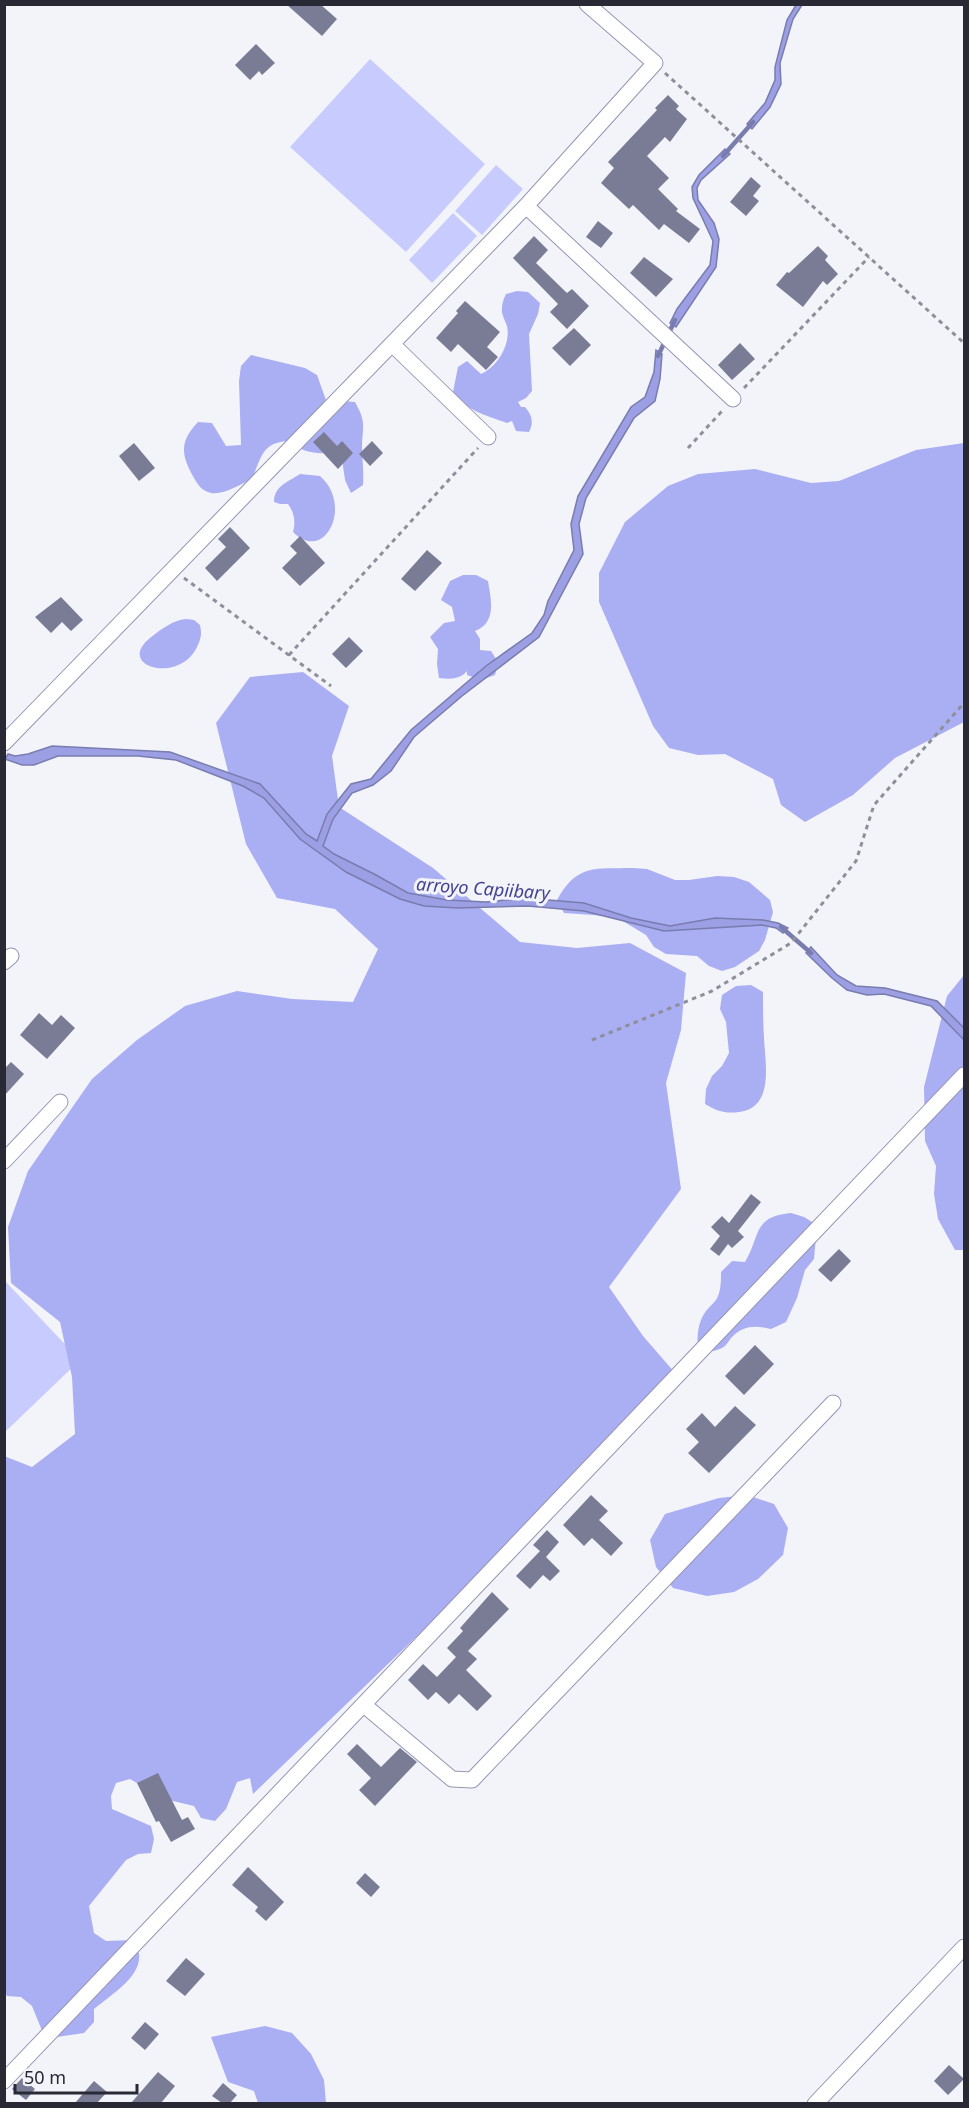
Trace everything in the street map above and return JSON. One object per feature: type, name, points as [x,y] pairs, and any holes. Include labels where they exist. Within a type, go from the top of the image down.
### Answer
[{"type":"street","points":[[5,742],[526,206],[655,63],[587,4]]},
{"type":"street","points":[[526,206],[733,399]]},
{"type":"street","points":[[392,344],[488,437]]},
{"type":"street","points":[[4,2081],[964,1076]]},
{"type":"street","points":[[4,1161],[60,1102]]},
{"type":"street","points":[[364,1705],[452,1779],[472,1780],[833,1403]]},
{"type":"street","points":[[815,2103],[964,1947]]},
{"type":"path","points":[[655,63],[964,343]]},
{"type":"path","points":[[688,448],[868,257]]},
{"type":"path","points":[[289,655],[488,437]]},
{"type":"path","points":[[173,570],[331,686]]},
{"type":"path","points":[[592,1040],[712,991],[791,943],[856,861],[874,805],[964,703]]},
{"type":"shaded area","points":[[796,5],[802,5],[793,19],[780,63],[781,84],[770,107],[752,129],[747,124],[765,103],[775,80],[775,67],[787,20]]},
{"type":"shaded area","points":[[370,59],[485,164],[406,252],[290,147]]},
{"type":"shaded area","points":[[725,149],[730,154],[701,180],[697,188],[698,200],[714,223],[719,239],[716,267],[676,327],[670,323],[677,309],[710,265],[713,241],[693,198],[692,187],[699,175]]},
{"type":"shaded area","points":[[496,165],[523,189],[482,235],[455,211]]},
{"type":"shaded area","points":[[453,213],[477,236],[432,283],[409,260]]},
{"type":"shaded area","points":[[517,291],[528,292],[540,303],[529,334],[532,391],[518,402],[531,416],[529,432],[516,431],[512,421],[507,423],[477,412],[464,404],[453,392],[458,367],[467,361],[481,374],[487,371],[502,354],[508,333],[502,312],[503,302],[506,294]]},
{"type":"shaded area","points":[[656,350],[662,354],[655,401],[634,418],[586,498],[579,524],[583,554],[539,637],[462,696],[414,737],[391,771],[373,785],[352,793],[333,819],[323,846],[408,893],[447,900],[486,902],[525,898],[584,903],[631,918],[670,926],[715,918],[763,920],[788,928],[783,933],[776,928],[762,925],[664,931],[584,911],[528,906],[458,908],[424,906],[400,899],[346,872],[300,839],[264,798],[243,786],[176,760],[138,756],[58,756],[34,765],[22,765],[5,759],[8,754],[15,756],[28,754],[52,746],[170,752],[260,784],[306,834],[317,841],[327,814],[351,784],[371,779],[411,730],[486,666],[532,633],[544,615],[548,601],[574,550],[571,524],[578,496],[631,407],[645,397],[654,372]]},
{"type":"shaded area","points":[[251,355],[305,368],[317,375],[327,403],[355,402],[363,423],[363,485],[351,493],[345,480],[341,452],[313,452],[301,449],[287,441],[267,448],[260,458],[252,479],[232,489],[211,493],[199,485],[186,462],[185,442],[198,422],[212,423],[226,446],[241,445],[239,381],[241,366]]},
{"type":"shaded area","points":[[964,443],[964,722],[895,758],[853,795],[805,822],[781,805],[773,779],[725,754],[698,755],[669,748],[653,726],[599,602],[599,573],[625,522],[668,486],[698,474],[755,469],[811,483],[839,481],[916,450]]},
{"type":"shaded area","points":[[300,474],[320,476],[330,488],[334,502],[335,515],[331,527],[324,536],[315,541],[304,540],[293,532],[294,521],[290,507],[288,504],[274,502],[279,488]]},
{"type":"shaded area","points":[[463,575],[476,575],[488,581],[490,616],[482,627],[475,631],[480,639],[480,650],[491,651],[498,662],[495,675],[481,680],[467,675],[467,671],[450,679],[439,678],[438,649],[430,637],[444,623],[455,621],[452,607],[441,600],[450,581]]},
{"type":"shaded area","points":[[186,619],[194,620],[200,625],[201,631],[197,647],[188,659],[177,666],[165,668],[145,663],[140,657],[141,648],[150,638],[172,623]]},
{"type":"shaded area","points":[[303,672],[349,706],[332,756],[339,807],[433,868],[520,942],[577,948],[630,943],[686,973],[681,1030],[666,1083],[681,1189],[609,1287],[643,1336],[682,1381],[253,1794],[250,1778],[237,1782],[226,1809],[215,1821],[201,1818],[194,1806],[152,1796],[130,1779],[116,1783],[111,1796],[112,1809],[151,1826],[154,1839],[151,1853],[138,1854],[126,1860],[89,1906],[94,1933],[106,1941],[133,1940],[139,1954],[139,1962],[130,1978],[94,2009],[94,2022],[84,2033],[57,2037],[43,2033],[32,2006],[21,1997],[7,1996],[5,1992],[4,1456],[32,1467],[75,1434],[72,1377],[60,1322],[11,1283],[8,1227],[28,1171],[92,1079],[137,1040],[185,1006],[237,991],[292,999],[353,1002],[378,949],[335,909],[277,898],[246,844],[216,723],[250,677]]},
{"type":"shaded area","points":[[647,869],[675,880],[717,876],[734,877],[749,882],[770,900],[773,912],[765,940],[759,951],[735,967],[722,971],[709,966],[697,956],[666,954],[654,947],[646,935],[621,920],[607,916],[564,913],[557,900],[572,880],[589,870]]},
{"type":"shaded area","points":[[811,947],[837,975],[856,986],[885,988],[937,1001],[964,1028],[964,1040],[931,1006],[884,994],[867,995],[847,990],[806,953]]},
{"type":"shaded area","points":[[964,975],[964,1250],[955,1250],[938,1219],[934,1194],[936,1166],[925,1141],[924,1087],[947,996]]},
{"type":"shaded area","points":[[751,985],[763,992],[765,1082],[758,1102],[750,1109],[729,1113],[705,1104],[706,1089],[712,1076],[722,1066],[729,1053],[726,1022],[720,1009],[722,995],[736,986]]},
{"type":"shaded area","points":[[791,1213],[804,1217],[817,1225],[814,1259],[805,1270],[797,1298],[786,1322],[771,1329],[745,1328],[722,1348],[698,1352],[699,1326],[706,1311],[718,1297],[721,1272],[732,1261],[745,1262],[759,1229],[764,1223],[778,1215]]},
{"type":"shaded area","points":[[5,1281],[80,1360],[5,1432]]},
{"type":"shaded area","points":[[747,1495],[774,1504],[788,1528],[783,1555],[758,1579],[734,1592],[707,1596],[673,1588],[656,1567],[650,1540],[665,1514],[719,1498]]},
{"type":"shaded area","points":[[265,2026],[292,2033],[311,2054],[324,2080],[326,2103],[258,2103],[254,2091],[228,2082],[211,2037]]},
{"type":"building","points":[[286,4],[320,4],[337,19],[322,36]]},
{"type":"building","points":[[256,44],[275,63],[262,75],[259,71],[250,80],[235,65]]},
{"type":"building","points":[[668,95],[679,106],[676,109],[687,119],[670,142],[665,137],[647,156],[669,178],[658,189],[678,209],[676,211],[700,229],[689,243],[664,224],[659,230],[633,205],[629,209],[601,183],[614,168],[608,162],[657,110],[655,108]]},
{"type":"building","points":[[751,177],[761,186],[753,196],[759,201],[746,216],[730,202]]},
{"type":"building","points":[[598,221],[613,233],[601,248],[586,237]]},
{"type":"building","points":[[534,236],[548,250],[536,263],[567,293],[572,289],[589,306],[567,329],[550,312],[558,304],[513,258]]},
{"type":"building","points":[[818,246],[828,256],[825,260],[838,274],[827,285],[823,281],[803,307],[776,285],[787,272],[789,273]]},
{"type":"building","points":[[644,257],[673,279],[656,297],[630,273]]},
{"type":"building","points":[[465,301],[500,332],[487,347],[498,357],[486,370],[458,344],[451,352],[436,338],[458,313],[456,311]]},
{"type":"building","points":[[574,328],[591,345],[570,366],[552,348]]},
{"type":"building","points":[[740,343],[755,359],[732,380],[718,365]]},
{"type":"building","points":[[324,432],[337,446],[342,441],[353,453],[338,469],[313,442]]},
{"type":"building","points":[[372,441],[383,453],[370,466],[359,454]]},
{"type":"building","points":[[134,443],[155,468],[139,481],[119,456]]},
{"type":"building","points":[[230,527],[250,548],[217,581],[205,568],[226,547],[218,539]]},
{"type":"building","points":[[300,536],[325,563],[300,586],[282,568],[297,553],[290,546]]},
{"type":"building","points":[[427,550],[442,563],[415,591],[401,579]]},
{"type":"building","points":[[61,597],[83,620],[71,631],[62,622],[51,633],[35,617]]},
{"type":"building","points":[[349,637],[363,651],[346,668],[332,654]]},
{"type":"building","points":[[39,1013],[52,1025],[61,1015],[75,1028],[47,1059],[20,1035]]},
{"type":"building","points":[[11,1062],[24,1074],[4,1096],[4,1069]]},
{"type":"building","points":[[751,1194],[761,1202],[738,1231],[744,1237],[732,1248],[728,1244],[719,1256],[710,1249],[720,1236],[711,1227],[722,1216],[729,1223]]},
{"type":"building","points":[[839,1249],[851,1261],[831,1282],[818,1270]]},
{"type":"building","points":[[755,1345],[774,1364],[744,1395],[725,1376]]},
{"type":"building","points":[[735,1406],[756,1425],[709,1473],[688,1453],[699,1442],[686,1429],[702,1413],[715,1427]]},
{"type":"building","points":[[591,1495],[608,1511],[599,1520],[623,1543],[611,1556],[592,1538],[584,1546],[563,1525]]},
{"type":"building","points":[[547,1530],[559,1542],[546,1557],[560,1571],[550,1581],[543,1575],[530,1589],[516,1576],[540,1551],[533,1545]]},
{"type":"building","points":[[492,1592],[509,1609],[468,1651],[477,1659],[466,1670],[492,1696],[477,1711],[459,1694],[449,1704],[436,1692],[428,1700],[408,1680],[423,1664],[437,1677],[456,1657],[447,1648],[463,1631],[460,1628]]},
{"type":"building","points":[[357,1744],[381,1767],[400,1748],[417,1762],[375,1806],[359,1790],[371,1778],[347,1754]]},
{"type":"building","points":[[158,1773],[182,1820],[188,1817],[195,1829],[171,1842],[159,1821],[156,1822],[137,1783]]},
{"type":"building","points":[[248,1867],[284,1902],[266,1921],[255,1911],[258,1907],[232,1885]]},
{"type":"building","points":[[365,1873],[380,1887],[371,1897],[356,1883]]},
{"type":"building","points":[[186,1958],[205,1974],[185,1996],[166,1981]]},
{"type":"building","points":[[145,2022],[159,2034],[145,2050],[131,2038]]},
{"type":"building","points":[[949,2065],[964,2079],[948,2095],[934,2081]]},
{"type":"building","points":[[158,2072],[175,2086],[161,2103],[131,2103]]},
{"type":"building","points":[[22,2078],[35,2089],[26,2100],[12,2089]]},
{"type":"building","points":[[94,2081],[107,2092],[97,2103],[75,2103]]},
{"type":"building","points":[[223,2083],[237,2095],[230,2103],[222,2103],[212,2096]]},
{"type":"waterway","points":[[723,156],[753,122]]},
{"type":"waterway","points":[[658,356],[675,320]]},
{"type":"waterway","name":"arroyo Capiibary","points":[[781,927],[811,953]]}]
